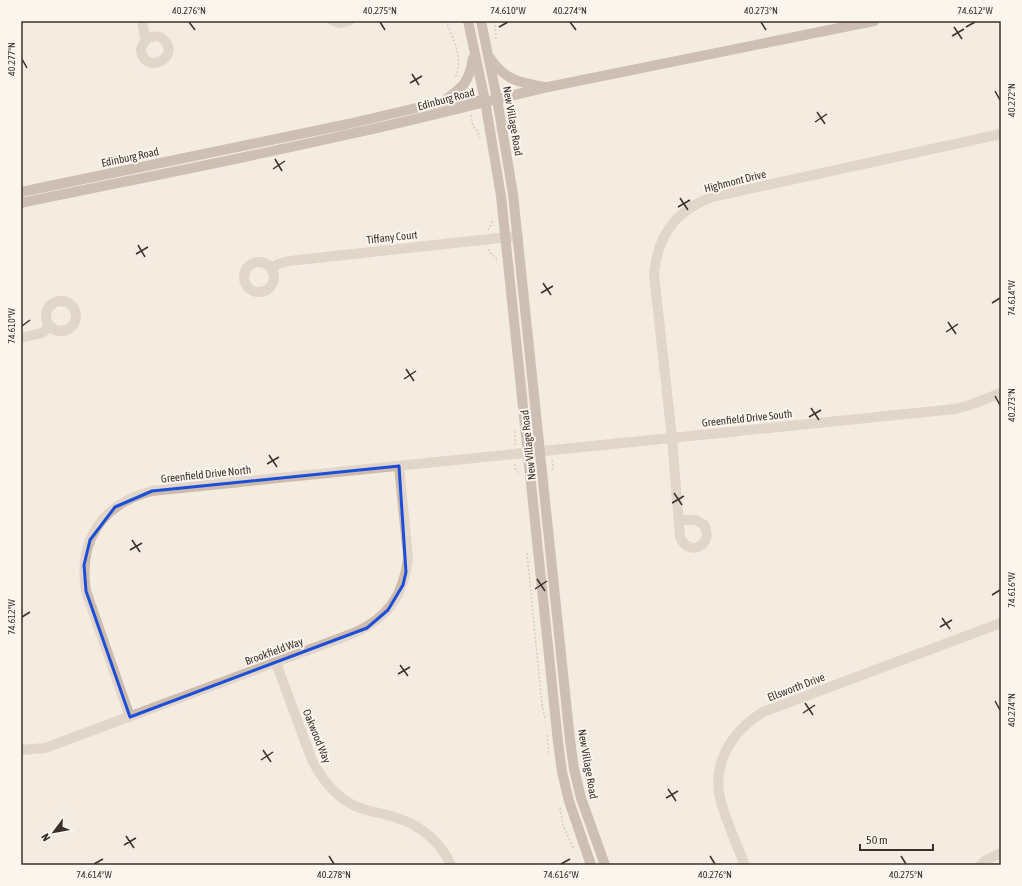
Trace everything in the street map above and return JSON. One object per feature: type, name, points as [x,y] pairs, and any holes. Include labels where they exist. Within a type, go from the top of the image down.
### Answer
[{"type":"main road","name":"New Village Road","points":[[468,21],[485,101],[501,196],[562,772],[574,819],[591,865]]},
{"type":"main road","name":"New Village Road","points":[[481,21],[497,98],[513,194],[574,769],[586,815],[605,865]]},
{"type":"main road","points":[[485,101],[874,21]]},
{"type":"main road","points":[[442,102],[462,86],[469,78],[474,48]]},
{"type":"main road","points":[[486,48],[490,58],[498,69],[509,78],[548,87]]},
{"type":"main road","name":"Edinburg Road","points":[[21,192],[348,124],[442,102],[468,100],[485,101]]},
{"type":"main road","name":"Edinburg Road","points":[[21,203],[342,136],[485,101]]},
{"type":"street","points":[[142,21],[145,40]]},
{"type":"street","points":[[333,21],[339,23],[349,21]]},
{"type":"street","name":"Highmont Drive","points":[[679,520],[672,438],[654,274],[656,258],[666,231],[680,215],[699,202],[712,197],[1001,134]]},
{"type":"street","name":"Tiffany Court","points":[[271,269],[278,264],[289,261],[518,236]]},
{"type":"street","points":[[21,338],[42,333],[50,326]]},
{"type":"street","name":"Greenfield Drive South","points":[[528,452],[955,409],[1001,393]]},
{"type":"street","name":"Greenfield Drive North","points":[[130,717],[86,591],[84,577],[86,552],[96,528],[110,512],[126,500],[152,491],[528,452]]},
{"type":"street","name":"Brookfield Way","points":[[21,750],[45,748],[276,663],[367,628],[378,620],[397,598],[405,578],[408,557],[399,466]]},
{"type":"street","name":"Ellsworth Drive","points":[[745,865],[724,809],[720,796],[719,781],[720,769],[724,755],[731,741],[744,725],[763,712],[1001,623]]},
{"type":"street","name":"Oakwood Way","points":[[276,663],[312,760],[319,774],[328,786],[341,798],[354,806],[398,818],[426,832],[437,843],[451,865]]},
{"type":"street","points":[[980,865],[986,860],[1001,853]]},
{"type":"path","points":[[446,21],[456,46],[458,57],[458,70],[455,78],[462,86]]},
{"type":"path","points":[[495,21],[496,41]]},
{"type":"path","points":[[469,106],[472,126],[478,132],[481,140]]},
{"type":"path","points":[[493,219],[488,228],[489,252],[496,258],[498,265]]},
{"type":"path","points":[[515,429],[515,468],[520,475]]},
{"type":"path","points":[[527,552],[542,705],[546,723]]},
{"type":"path","points":[[547,729],[546,743],[550,760]]},
{"type":"path","points":[[560,806],[563,826],[576,852]]},
{"type":"highlighted area","points":[[399,466],[406,572],[403,585],[388,610],[367,628],[130,717],[86,591],[84,565],[90,540],[115,507],[152,491]]}]
